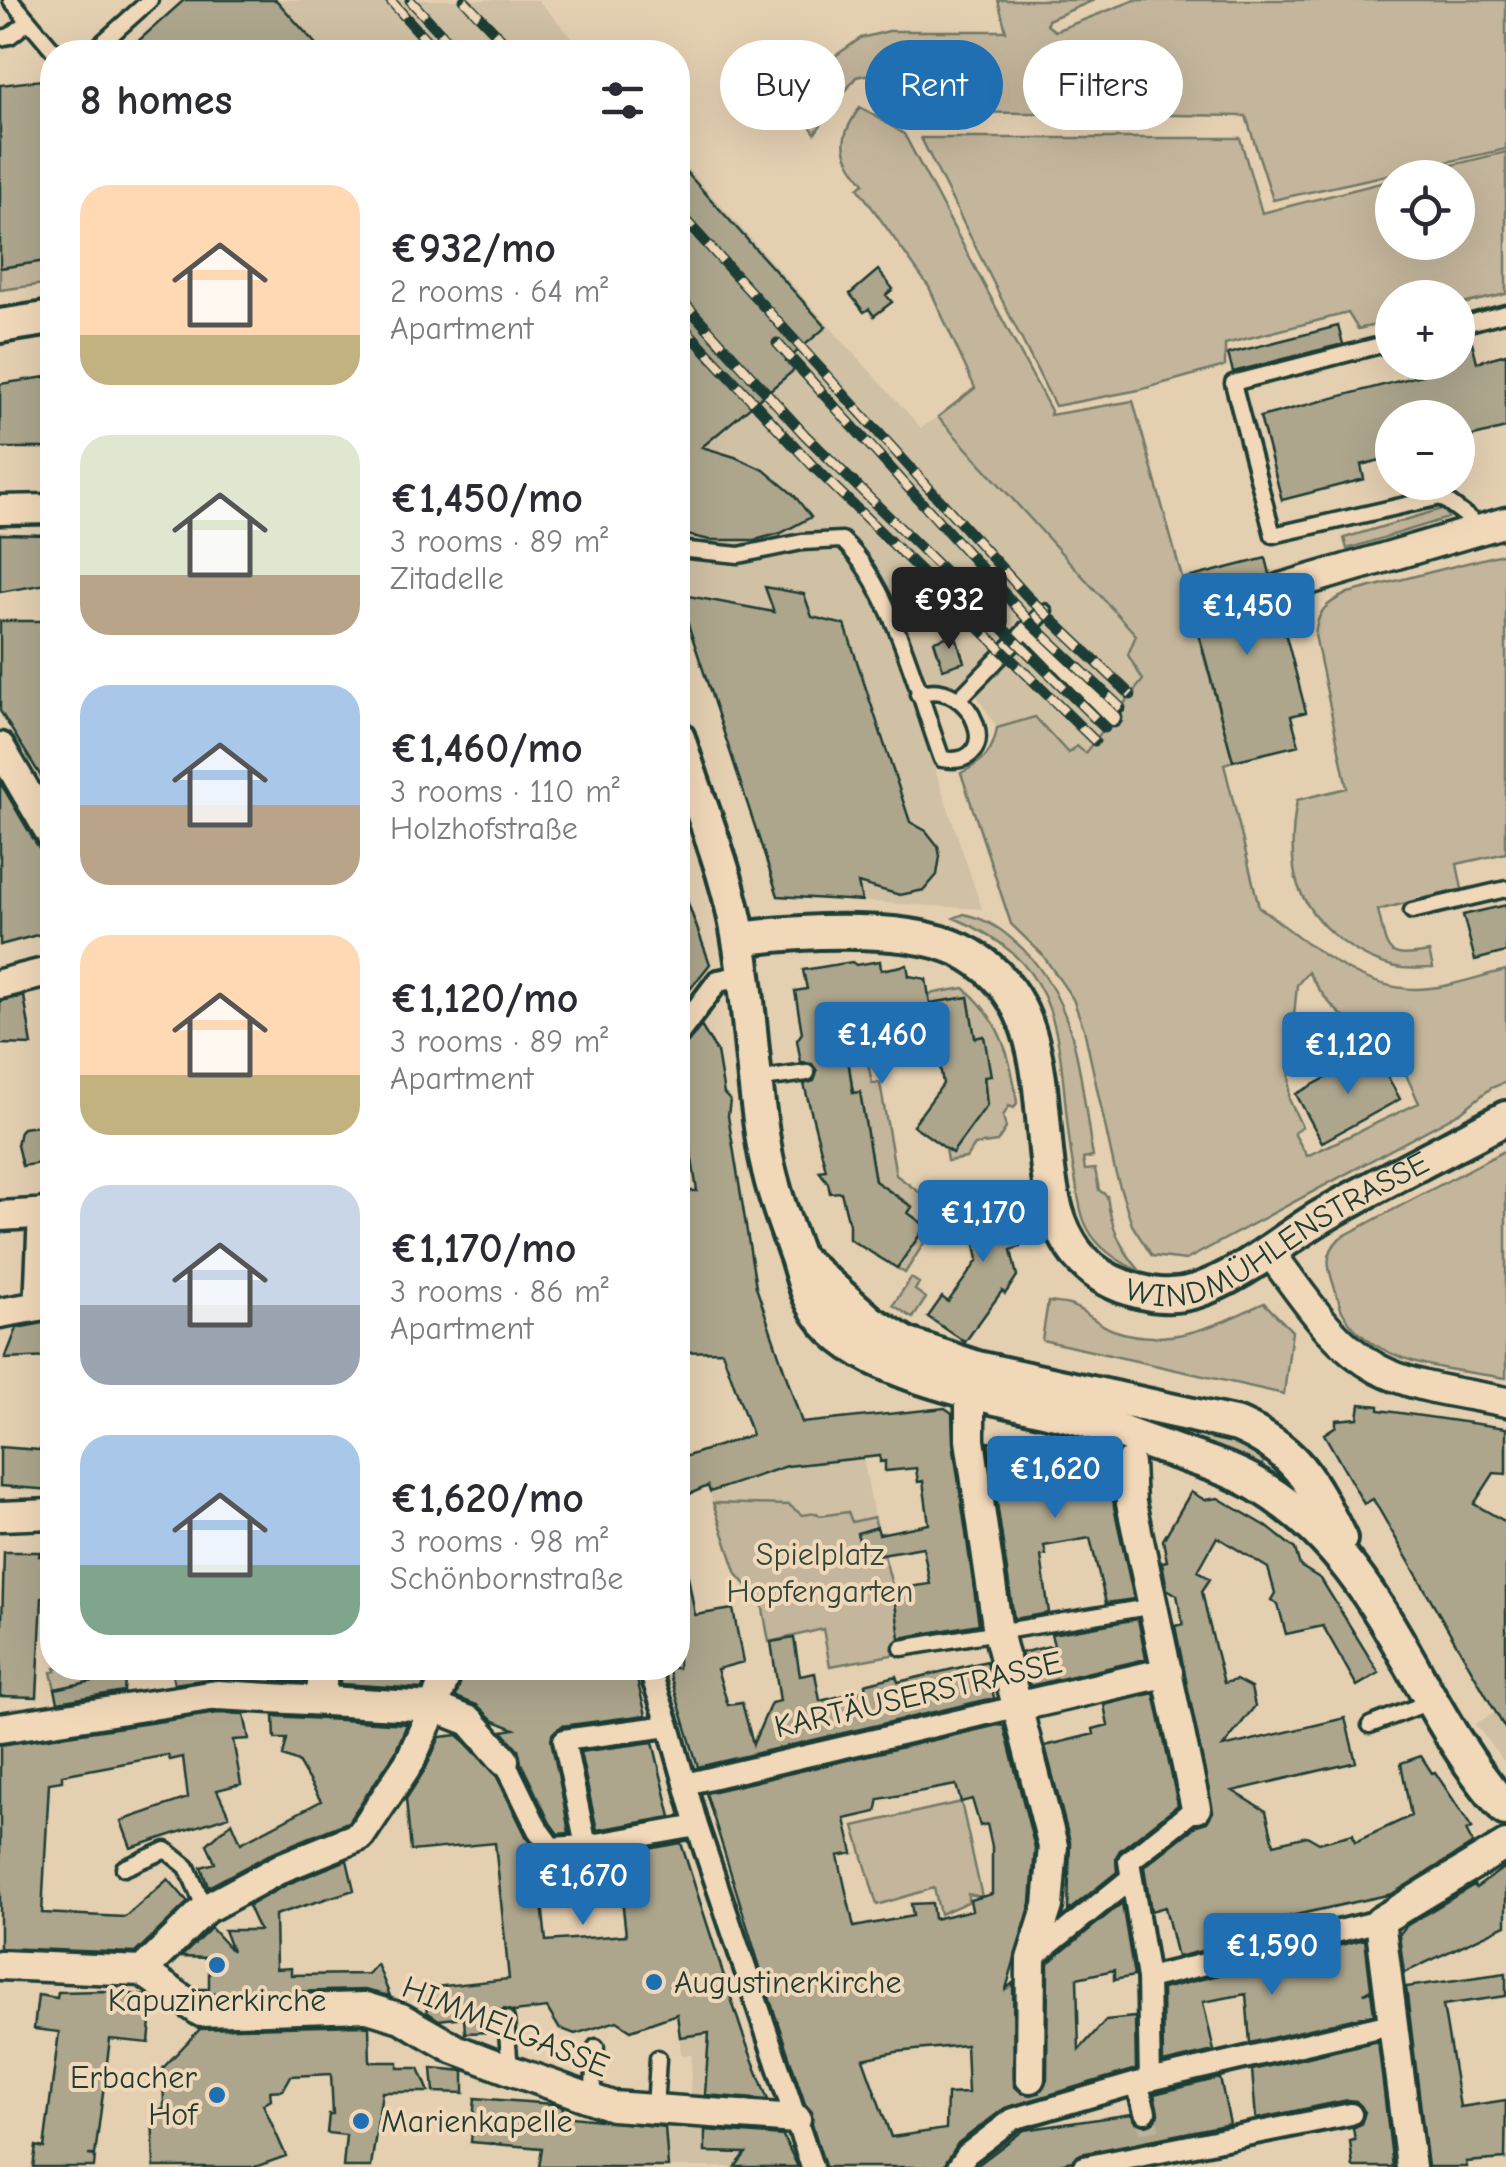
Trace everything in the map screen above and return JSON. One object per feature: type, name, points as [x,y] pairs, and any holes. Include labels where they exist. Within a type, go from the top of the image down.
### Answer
[{"type":"street","points":[[0,326],[40,320]]},
{"type":"street","points":[[0,510],[40,509]]},
{"type":"street","points":[[1280,588],[1494,526]]},
{"type":"street","points":[[0,747],[40,815]]},
{"type":"street","points":[[690,778],[739,939],[766,1157],[780,1217],[797,1258],[870,1322],[975,1379],[1244,1478],[1278,1497],[1320,1531],[1363,1583]]},
{"type":"street","name":"WINDMÜHLENSTRASSE","points":[[739,939],[785,933],[918,938],[970,954],[985,966],[1011,995],[1030,1030],[1043,1103],[1052,1200],[1070,1248],[1087,1267],[1140,1292],[1172,1296],[1197,1291],[1349,1201],[1506,1118]]},
{"type":"street","points":[[0,984],[40,974]]},
{"type":"street","points":[[690,1018],[718,981],[743,976]]},
{"type":"street","points":[[0,1216],[40,1214]]},
{"type":"street","points":[[1268,1250],[1332,1332],[1378,1369],[1404,1380],[1506,1402]]},
{"type":"street","points":[[0,1313],[40,1306]]},
{"type":"street","points":[[975,1379],[1238,1425],[1272,1440],[1311,1484],[1432,1701],[1487,1788],[1506,1809]]},
{"type":"street","points":[[975,1379],[970,1440],[998,1632],[1053,1846],[1048,1906],[1031,1959],[1031,2114]]},
{"type":"street","points":[[1130,1464],[1130,1503],[1196,1808],[1129,1861],[1148,1978],[1145,2112]]},
{"type":"street","points":[[0,1516],[40,1514]]},
{"type":"street","name":"KARTÄUSERSTRASSE","points":[[685,1784],[1168,1672]]},
{"type":"street","points":[[321,1700],[322,1680]]},
{"type":"street","points":[[0,1964],[142,1971],[205,1909],[283,1866],[360,1836],[410,1761],[444,1680]]},
{"type":"street","points":[[653,1680],[696,1826],[812,2167]]},
{"type":"street","points":[[0,1728],[218,1696],[434,1707],[470,1721],[484,1733],[504,1760],[550,1848],[586,1846],[696,1826]]},
{"type":"street","points":[[586,1846],[564,1740],[669,1726]]},
{"type":"street","points":[[1148,1978],[1380,1921],[1506,1845]]},
{"type":"street","points":[[1031,1959],[1130,1879]]},
{"type":"street","points":[[1380,1921],[1412,2167]]},
{"type":"street","name":"HIMMELGASSE","points":[[142,1971],[201,2012],[365,2007],[402,2018],[456,2048],[510,2070],[612,2106],[796,2119]]},
{"type":"street","points":[[958,2167],[966,2154],[1013,2119],[1144,2082],[1391,2024]]},
{"type":"street","points":[[1084,2167],[1154,2148],[1350,2114]]},
{"type":"lane","points":[[11,0],[45,40]]},
{"type":"lane","points":[[105,40],[150,0]]},
{"type":"lane","points":[[0,38],[10,36],[29,21]]},
{"type":"lane","points":[[1475,321],[1506,313]]},
{"type":"lane","points":[[1375,346],[1234,383],[1273,535],[1442,498],[1494,526]]},
{"type":"lane","points":[[690,551],[758,554],[802,542],[842,540],[868,568],[879,588],[942,760],[964,759],[978,742],[977,724],[958,700],[934,692],[918,694]]},
{"type":"lane","points":[[958,700],[1044,612]]},
{"type":"lane","points":[[1026,629],[1113,718]]},
{"type":"lane","points":[[1412,911],[1506,889]]},
{"type":"lane","points":[[754,1080],[806,1073]]},
{"type":"lane","points":[[902,1648],[1155,1606]]},
{"type":"lane","points":[[1370,1725],[1432,1701]]},
{"type":"lane","points":[[124,1868],[166,1850],[186,1867],[205,1909]]},
{"type":"lane","points":[[506,2019],[510,2070]]},
{"type":"lane","points":[[592,2100],[596,2048]]},
{"type":"lane","points":[[655,2110],[658,2058]]},
{"type":"shaded area","points":[[183,0],[538,0],[574,40],[138,40]]},
{"type":"shaded area","points":[[690,171],[921,428],[938,417],[1136,635],[1143,679],[1085,754],[1069,754],[1035,717],[997,728],[977,696],[947,681],[927,679],[912,701],[982,909],[778,896],[690,630]]},
{"type":"shaded area","points":[[856,1417],[874,1517],[852,1522],[848,1512],[802,1515],[789,1505],[713,1503],[697,1452],[778,1426]]},
{"type":"shaded area","points":[[1506,1706],[1506,1764],[1475,1724]]},
{"type":"shaded area","points":[[693,2025],[742,2032],[770,2106],[689,2110],[692,2055],[681,2055],[679,2027]]},
{"type":"shaded area","points":[[665,2120],[775,2122],[788,2167],[668,2167]]},
{"type":"green space","points":[[998,0],[1094,0],[1048,20],[1047,25],[1055,31],[1135,0],[1506,0],[1506,149],[1456,160],[1375,160],[1375,178],[1273,200],[1246,116],[1183,115],[1183,40],[1023,40],[1023,113],[1003,113],[1003,40],[865,40],[865,75],[856,77],[845,92],[845,49],[861,38],[889,31],[1006,31]]},
{"type":"green space","points":[[860,107],[865,110],[865,130],[897,130],[904,134],[1050,415],[1133,401],[1233,761],[1224,764],[1259,907],[1331,960],[1393,987],[1438,987],[1506,970],[1506,1082],[1491,1088],[1461,1112],[1186,1260],[1152,1256],[1132,1225],[1115,1171],[1084,1029],[1073,999],[1042,954],[1011,924],[961,773],[986,756],[997,728],[1035,717],[1068,753],[1077,746],[1085,753],[1143,680],[1128,655],[1136,635],[938,417],[975,388],[929,287],[858,188],[864,183],[844,145]],"holes":[[[1308,972],[1329,1003],[1359,1026],[1384,1027],[1419,1103],[1307,1156],[1294,1133],[1302,1127],[1289,1099],[1297,985]]]},
{"type":"green space","points":[[921,138],[1240,138],[1262,213],[1375,184],[1375,260],[1475,260],[1473,160],[1506,152],[1506,294],[1475,301],[1475,280],[1375,280],[1375,325],[1358,329],[1348,313],[1225,344],[1225,366],[1139,390],[1055,406]]},
{"type":"green space","points":[[40,262],[40,285],[0,290],[0,268]]},
{"type":"green space","points":[[1445,508],[1448,518],[1347,549],[1344,538]]},
{"type":"green space","points":[[1506,553],[1506,853],[1457,864],[1462,889],[1378,910],[1390,949],[1403,955],[1429,952],[1433,968],[1384,964],[1349,946],[1318,920],[1298,887],[1294,869],[1297,800],[1347,788],[1315,635],[1318,619],[1328,605],[1348,593]]},
{"type":"green space","points":[[964,914],[989,923],[1023,949],[1056,996],[1067,1021],[1080,1073],[1093,1157],[1083,1159],[1085,1170],[1095,1169],[1118,1237],[1141,1272],[1104,1249],[1083,1217],[1061,1060],[1043,994],[1024,965],[995,940],[954,918]]},
{"type":"green space","points":[[964,988],[986,1012],[1002,1040],[1017,1103],[1014,1108],[1009,1106],[1003,1116],[1006,1128],[997,1142],[975,1145],[966,1158],[947,1161],[945,1148],[952,1153],[986,1106],[983,1036],[975,1038],[968,997],[927,1004],[928,994]]},
{"type":"green space","points":[[850,1047],[867,1058],[872,1083],[880,1083],[896,1175],[927,1198],[931,1232],[905,1273],[897,1268],[926,1226],[908,1213],[912,1206],[875,1181],[860,1093],[853,1093],[847,1053]]},
{"type":"green space","points":[[1506,1150],[1506,1378],[1415,1362],[1373,1343],[1355,1329],[1341,1308],[1329,1268],[1335,1244]]},
{"type":"green space","points":[[911,1278],[919,1283],[915,1290],[926,1298],[913,1318],[893,1305]]},
{"type":"green space","points":[[1048,1302],[1072,1306],[1113,1330],[1152,1337],[1209,1327],[1264,1303],[1292,1331],[1284,1394],[1042,1340]]},
{"type":"green space","points":[[1096,1410],[1218,1435],[1270,1451],[1255,1476]]},
{"type":"green space","name":"Spielplatz Hopfengarten","points":[[713,1503],[789,1505],[802,1515],[848,1512],[852,1522],[874,1517],[893,1589],[903,1653],[830,1666],[823,1629],[769,1642],[762,1603],[737,1574]]},
{"type":"green space","points":[[53,1680],[98,1680],[55,1689]]},
{"type":"green space","points":[[961,1802],[982,1897],[968,1894],[968,1902],[940,1914],[934,1888],[877,1905],[854,1826]]},
{"type":"building","points":[[184,0],[276,0],[312,40],[139,40]]},
{"type":"building","points":[[40,80],[40,262],[0,268],[0,85]]},
{"type":"building","points":[[690,176],[826,327],[786,361],[794,370],[702,447],[764,470],[794,495],[811,517],[781,533],[755,540],[710,540],[690,536]]},
{"type":"building","points":[[878,270],[893,289],[886,295],[892,302],[874,316],[869,309],[864,312],[850,294]]},
{"type":"building","points":[[1338,326],[1343,344],[1233,372],[1228,354]]},
{"type":"building","points":[[1475,354],[1477,362],[1506,354],[1506,428],[1475,436],[1475,400],[1375,400],[1375,461],[1361,465],[1364,479],[1282,500],[1260,417],[1403,380],[1475,380]]},
{"type":"building","points":[[40,378],[40,448],[0,448],[0,384]]},
{"type":"building","points":[[0,534],[40,535],[40,585],[0,592]]},
{"type":"building","points":[[1266,558],[1270,574],[1264,592],[1278,605],[1306,712],[1291,716],[1299,745],[1233,761],[1184,579]]},
{"type":"building","points":[[765,587],[804,594],[812,617],[845,625],[910,822],[926,831],[938,846],[937,875],[924,890],[900,895],[858,883],[862,901],[778,896],[690,630],[690,596],[774,612]]},
{"type":"building","points":[[0,621],[40,621],[40,775],[0,711]]},
{"type":"building","points":[[955,634],[964,662],[943,669],[934,641]]},
{"type":"building","points":[[0,782],[40,849],[40,934],[0,945]]},
{"type":"building","points":[[1506,905],[1506,952],[1475,960],[1463,915]]},
{"type":"building","points":[[690,909],[710,964],[690,989]]},
{"type":"building","points":[[880,961],[881,970],[907,965],[909,976],[926,979],[930,1003],[968,997],[975,1038],[984,1036],[991,1076],[984,1077],[987,1105],[952,1153],[913,1125],[943,1084],[937,1047],[927,1048],[921,1012],[864,1021],[864,1039],[846,1046],[853,1093],[860,1092],[875,1181],[912,1207],[908,1213],[926,1226],[897,1268],[849,1239],[841,1192],[830,1193],[819,1171],[826,1170],[804,1084],[814,1081],[817,1071],[812,1064],[801,1063],[797,1040],[802,1033],[795,991],[807,989],[803,970]]},
{"type":"building","points":[[24,996],[32,1045],[0,1044],[0,1001]]},
{"type":"building","points":[[701,1026],[717,1052],[724,1094],[730,1100],[728,1116],[756,1287],[802,1423],[945,1408],[952,1413],[979,1624],[900,1638],[893,1589],[930,1584],[923,1547],[864,1557],[857,1533],[877,1527],[879,1534],[929,1524],[923,1481],[918,1482],[916,1468],[885,1471],[885,1461],[880,1462],[880,1456],[787,1466],[710,1492],[708,1486],[690,1494],[690,1455],[752,1435],[722,1351],[690,1352],[690,1191],[697,1191],[690,1146],[690,1040]]},
{"type":"building","points":[[1374,1052],[1400,1099],[1322,1142],[1296,1094]]},
{"type":"building","points":[[40,1126],[40,1163],[22,1166],[17,1145],[23,1128]]},
{"type":"building","points":[[1009,1190],[1020,1247],[1011,1250],[1017,1276],[965,1342],[928,1317],[942,1297],[948,1302],[978,1260],[966,1196]]},
{"type":"building","points":[[40,1324],[40,1358],[5,1359],[17,1328]]},
{"type":"building","points":[[1360,1404],[1506,1428],[1506,1474],[1494,1473],[1474,1504],[1506,1522],[1506,1730],[1373,1499],[1364,1504],[1324,1434],[1336,1426],[1336,1420],[1358,1418]]},
{"type":"building","points":[[988,1442],[1111,1466],[1114,1507],[1134,1599],[1106,1603],[1090,1538],[1044,1546],[1046,1555],[1041,1556],[1049,1613],[1014,1619]]},
{"type":"building","points":[[0,1447],[40,1450],[40,1489],[0,1486]]},
{"type":"building","points":[[1191,1492],[1205,1500],[1218,1498],[1266,1526],[1295,1549],[1300,1566],[1321,1579],[1379,1673],[1357,1686],[1323,1626],[1286,1634],[1278,1604],[1271,1600],[1275,1593],[1268,1568],[1217,1537],[1198,1571],[1210,1579],[1202,1591],[1208,1619],[1224,1683],[1236,1680],[1251,1688],[1255,1706],[1223,1747],[1345,1718],[1356,1762],[1233,1791],[1266,1811],[1274,1844],[1307,1836],[1319,1843],[1353,1834],[1355,1842],[1411,1816],[1401,1763],[1421,1756],[1472,1828],[1466,1830],[1473,1844],[1392,1894],[1240,1927],[1243,1941],[1177,1957],[1165,1907],[1151,1911],[1144,1867],[1197,1825],[1207,1822],[1213,1812],[1175,1626],[1183,1624],[1177,1595],[1167,1589],[1162,1562],[1167,1561],[1163,1540]]},
{"type":"building","points":[[4,1552],[40,1552],[37,1697],[0,1696]]},
{"type":"building","points":[[690,1587],[695,1615],[733,1609],[743,1662],[717,1669],[728,1705],[742,1703],[753,1744],[771,1703],[780,1701],[771,1642],[794,1638],[800,1676],[815,1673],[820,1701],[866,1690],[865,1684],[896,1676],[898,1682],[987,1661],[994,1698],[698,1767],[672,1680],[690,1680]]},
{"type":"building","points":[[1138,1619],[1146,1659],[1030,1686],[1021,1653],[1054,1645],[1051,1634]]},
{"type":"building","points":[[98,1680],[125,1680],[124,1691],[58,1702],[55,1689]]},
{"type":"building","points":[[340,1680],[425,1680],[422,1689],[340,1684]]},
{"type":"building","points":[[461,1680],[637,1680],[646,1715],[562,1726],[552,1734],[569,1833],[558,1834],[521,1763],[518,1749],[502,1731],[514,1729],[494,1721],[477,1705],[456,1697]]},
{"type":"building","points":[[1154,1693],[1178,1805],[1120,1850],[1116,1857],[1117,1872],[1068,1911],[1070,1842],[1045,1746],[1094,1734],[1093,1729],[1108,1725],[1104,1705]]},
{"type":"building","points":[[218,1713],[244,1714],[249,1739],[233,1740],[241,1784],[217,1790],[229,1816],[131,1848],[121,1821],[188,1798],[183,1757],[170,1760],[168,1755],[62,1775],[62,1781],[49,1783],[42,1913],[125,1917],[168,1879],[188,1902],[135,1953],[0,1948],[0,1745]]},
{"type":"building","points":[[274,1716],[407,1724],[395,1753],[348,1822],[276,1851],[208,1887],[201,1867],[215,1863],[207,1844],[232,1822],[241,1843],[321,1801],[298,1762],[283,1756],[287,1739],[275,1739]]},
{"type":"building","points":[[1004,1726],[1035,1848],[1031,1903],[1006,1989],[1013,1983],[1014,2086],[1031,2095],[1039,2093],[1047,2079],[1048,1963],[1122,1903],[1134,1976],[1114,1980],[1114,1970],[1077,1978],[1079,2050],[1106,2020],[1135,2017],[1136,2069],[1005,2108],[958,2143],[944,2167],[825,2167],[812,2112],[805,2104],[772,2006],[706,1793]],"holes":[[[956,1785],[961,1802],[972,1799],[980,1826],[987,1824],[992,1847],[992,1894],[970,1900],[972,1910],[934,1919],[932,1903],[911,1904],[913,1916],[854,1927],[838,1856],[853,1853],[845,1819],[876,1812],[879,1799]],[[966,2045],[968,2093],[947,2094],[946,2129],[891,2137],[863,2059]]]},
{"type":"building","points":[[458,1735],[496,1775],[526,1836],[544,1860],[588,1860],[681,1843],[768,2100],[705,2095],[709,2033],[680,2037],[677,2014],[631,2030],[617,2021],[575,2034],[559,2028],[547,2008],[514,2012],[504,2009],[491,2014],[492,2032],[465,2033],[464,2017],[439,2020],[427,2012],[424,1988],[509,1979],[495,1843],[411,1851],[406,1799],[440,1737]],"holes":[[[619,1871],[626,1935],[546,1941],[540,1885]]]},
{"type":"building","points":[[653,1742],[671,1817],[597,1830],[580,1752]]},
{"type":"building","points":[[347,1860],[354,1890],[275,1915],[276,1969],[291,1968],[291,1975],[368,1974],[377,1964],[390,1996],[364,1990],[206,1994],[199,1989],[209,1989],[209,1958],[181,1957],[211,1928],[232,1951],[224,1930],[259,1930],[248,1906],[290,1883]]},
{"type":"building","points":[[1506,1866],[1506,1925],[1404,1973],[1399,1935],[1406,1926],[1474,1885],[1476,1888]]},
{"type":"building","points":[[1365,1939],[1371,1989],[1363,1993],[1371,1991],[1374,2014],[1250,2043],[1246,1994],[1203,2002],[1214,2051],[1163,2063],[1162,1989]]},
{"type":"building","points":[[1506,1973],[1506,1996],[1443,2005],[1460,2107],[1506,2100],[1505,2159],[1466,2162],[1467,2167],[1428,2167],[1406,1987]]},
{"type":"building","points":[[103,1991],[153,2000],[149,2043],[110,2039],[95,2155],[88,2155],[95,2156],[94,2167],[33,2167],[36,2146],[44,2148],[59,2032],[34,2029],[38,1995],[57,1998],[58,1992]]},
{"type":"building","name":"Erbacher Hof","points":[[369,2027],[370,2062],[398,2062],[398,2068],[419,2068],[429,2092],[382,2092],[371,2167],[343,2167],[346,2135],[327,2133],[329,2114],[333,2114],[331,2074],[291,2076],[283,2090],[270,2091],[271,2099],[263,2104],[286,2156],[255,2167],[154,2167],[152,2111],[164,2109],[163,2068],[200,2029]]},
{"type":"building","points":[[1378,2041],[1393,2167],[1353,2167],[1350,2141],[1355,2140],[1353,2128],[1361,2124],[1365,2112],[1356,2101],[1256,2119],[1252,2070]]},
{"type":"building","points":[[432,2068],[464,2071],[464,2093],[434,2092]]},
{"type":"building","points":[[1220,2078],[1230,2124],[1081,2154],[1072,2161],[1046,2167],[975,2167],[1024,2130],[1131,2114],[1136,2122],[1150,2125],[1158,2114],[1154,2094]]},
{"type":"building","points":[[475,2098],[554,2104],[563,2107],[562,2116],[665,2127],[668,2167],[539,2167],[542,2148],[471,2142]]},
{"type":"building","points":[[705,2130],[783,2136],[798,2167],[735,2167],[746,2153],[705,2152]]},
{"type":"tunnel","points":[[1145,2112],[1153,2143]]},
{"type":"railway","points":[[390,0],[426,40]]},
{"type":"railway","points":[[410,0],[447,40]]},
{"type":"railway","points":[[464,0],[502,40]]},
{"type":"railway","points":[[690,225],[1027,596],[1131,695]]},
{"type":"railway","points":[[690,309],[805,435],[1105,728]]},
{"type":"railway","points":[[690,334],[813,466],[1095,741]]},
{"type":"railway","points":[[777,343],[1031,623],[1121,708]]},
{"type":"place","name":"Kapuzinerkirche","points":[[217,1965]]},
{"type":"place","name":"Augustinerkirche","points":[[654,1982]]},
{"type":"place","name":"Erbacher Hof","points":[[217,2095]]},
{"type":"place","name":"Marienkapelle","points":[[361,2121]]}]
